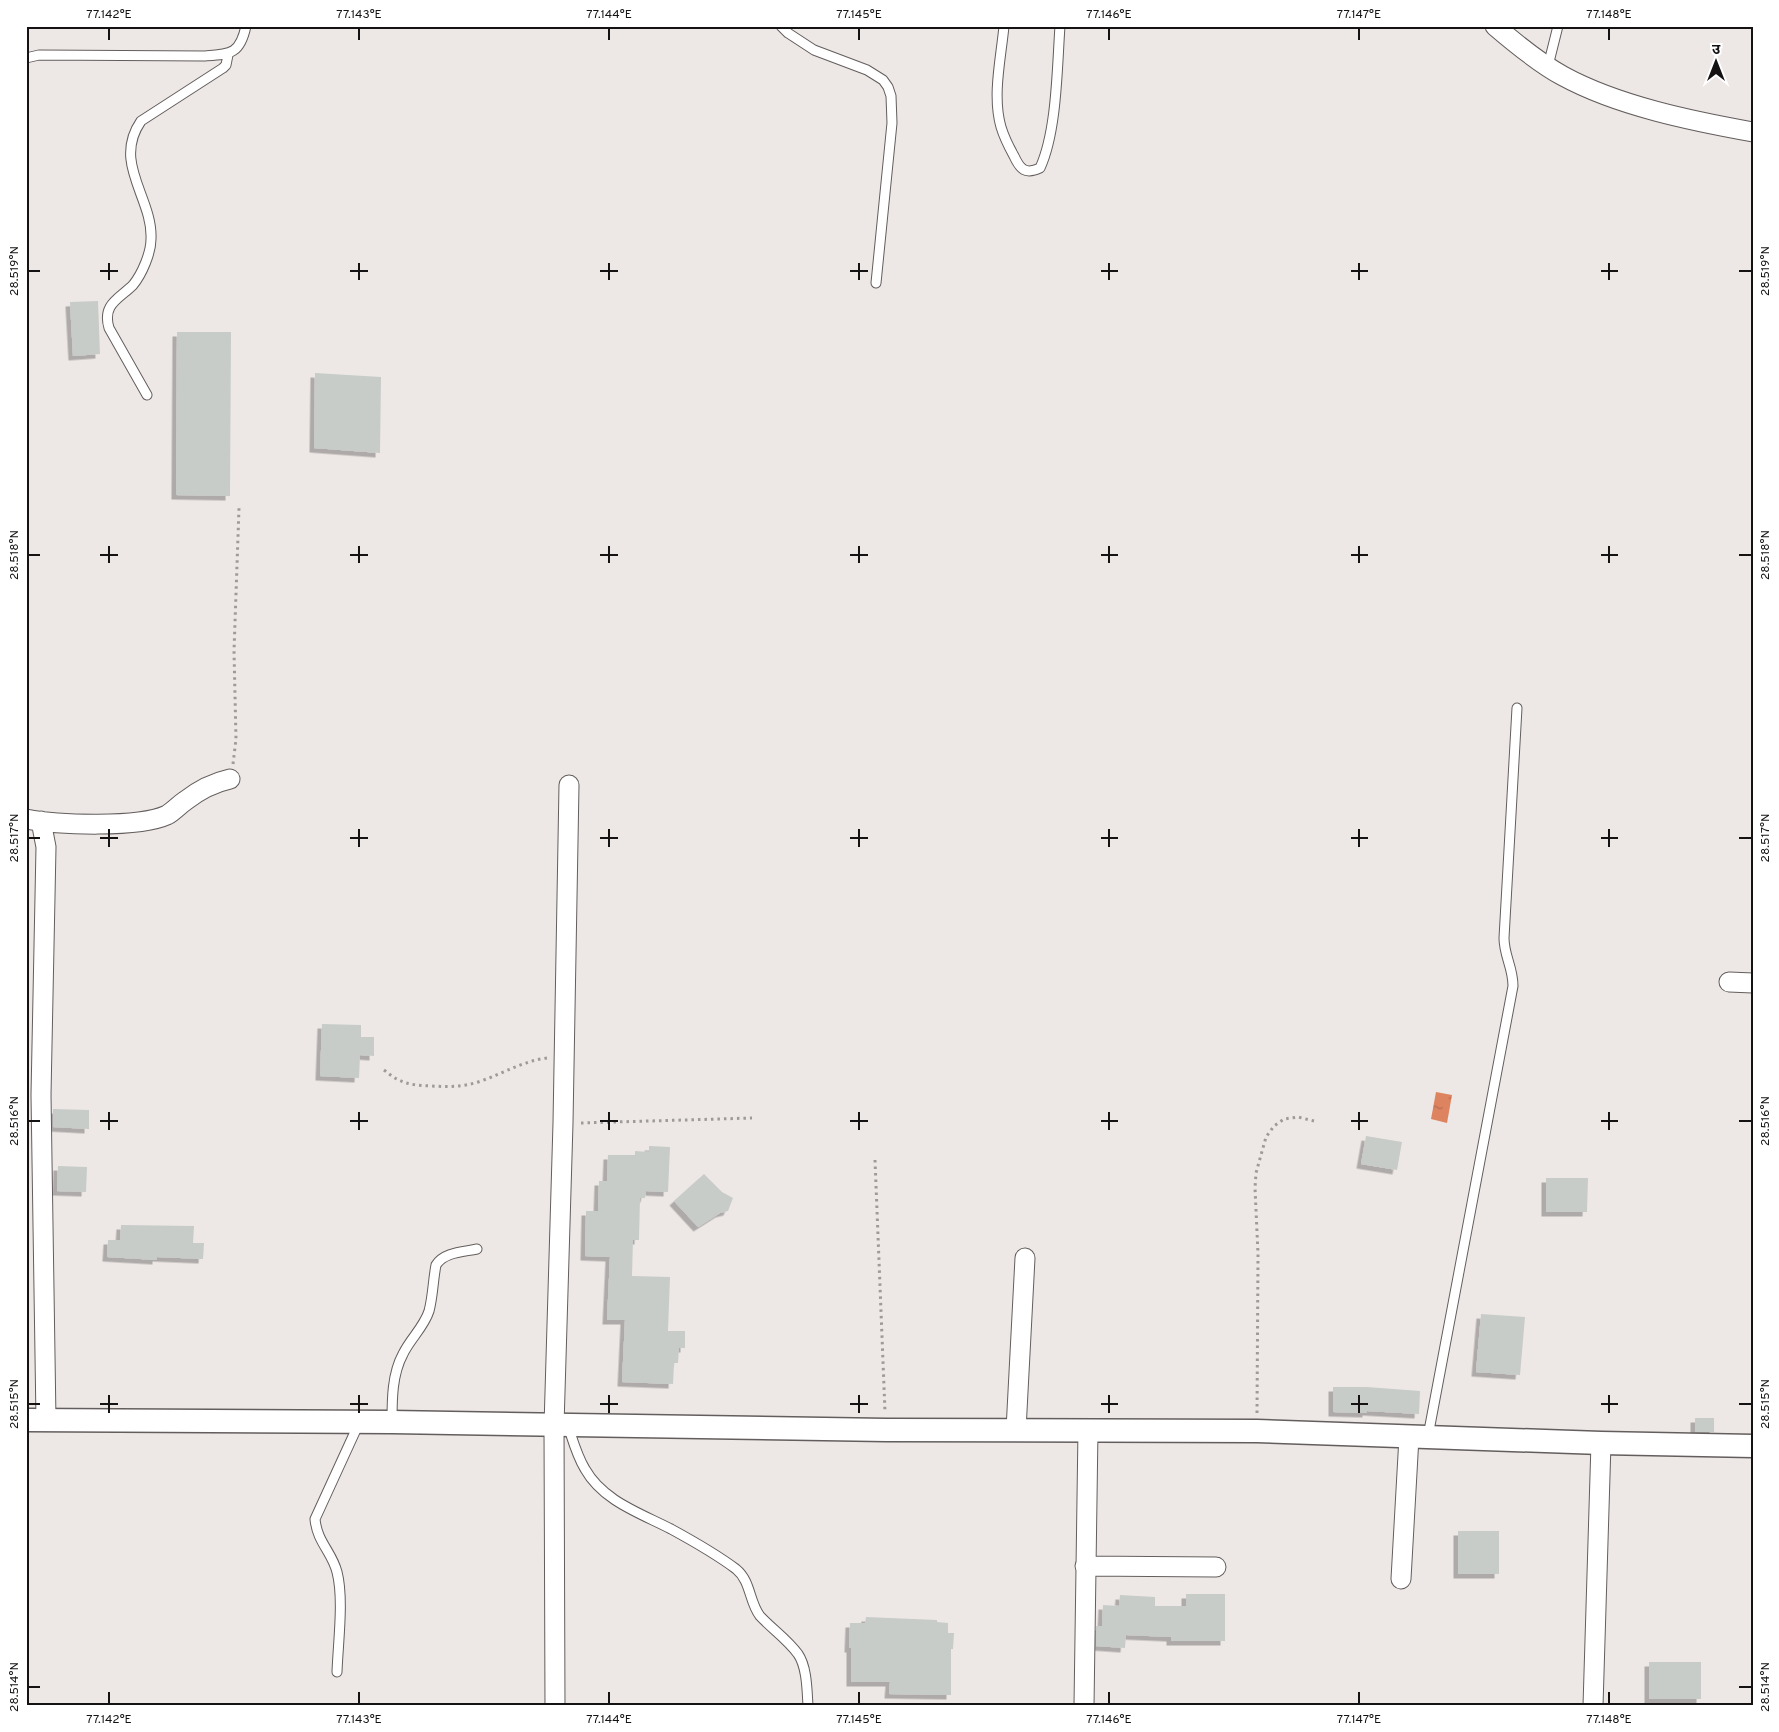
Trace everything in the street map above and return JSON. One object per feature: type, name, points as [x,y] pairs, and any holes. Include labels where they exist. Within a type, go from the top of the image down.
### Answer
[{"type":"street","points":[[1495,26],[1562,76],[1598,92],[1641,106],[1753,132]]},
{"type":"street","points":[[230,779],[204,787],[168,814],[158,818],[118,823],[34,820],[46,847],[36,1420],[392,1422],[886,1430],[1257,1431],[1601,1443],[1753,1446]]},
{"type":"street","points":[[555,1706],[561,1426],[563,1059],[569,785]]},
{"type":"street","points":[[1728,982],[1753,983]]},
{"type":"street","points":[[1016,1430],[1024,1258]]},
{"type":"street","points":[[1084,1706],[1088,1430]]},
{"type":"street","points":[[1401,1579],[1418,1437]]},
{"type":"street","points":[[1593,1706],[1601,1443]]},
{"type":"street","points":[[1085,1566],[1216,1566]]},
{"type":"lane","points":[[26,58],[39,55],[228,55],[238,48],[246,26]]},
{"type":"lane","points":[[781,26],[788,33],[814,50],[867,70],[883,80],[888,87],[891,96],[892,123],[876,283]]},
{"type":"lane","points":[[1004,26],[998,114],[1001,128],[1017,162],[1024,171],[1032,172],[1040,168],[1047,154],[1054,105],[1060,26]]},
{"type":"lane","points":[[1548,66],[1558,26]]},
{"type":"lane","points":[[146,395],[107,322],[113,302],[138,277],[148,255],[152,240],[148,215],[132,170],[132,140],[141,120],[222,68],[226,65],[228,55]]},
{"type":"lane","points":[[1418,1437],[1513,986],[1512,967],[1504,948],[1504,938],[1517,708]]},
{"type":"lane","points":[[392,1422],[393,1388],[396,1374],[402,1355],[429,1312],[436,1265],[440,1259],[447,1256],[477,1250]]},
{"type":"lane","points":[[337,1672],[340,1592],[338,1575],[335,1564],[316,1532],[315,1519],[359,1422]]},
{"type":"lane","points":[[561,1426],[585,1469],[595,1483],[607,1494],[623,1506],[670,1529],[738,1570],[744,1577],[758,1614],[798,1654],[802,1662],[808,1706]]},
{"type":"path","points":[[230,779],[236,739],[234,651],[239,508]]},
{"type":"path","points":[[384,1070],[397,1080],[414,1085],[458,1087],[480,1082],[533,1060],[563,1059]]},
{"type":"path","points":[[1257,1431],[1258,1254],[1256,1173],[1266,1137],[1274,1126],[1284,1119],[1298,1117],[1314,1121]]},
{"type":"path","points":[[563,1123],[752,1118]]},
{"type":"path","points":[[875,1160],[886,1430]]},
{"type":"water","points":[[1436,1092],[1452,1095],[1447,1123],[1431,1119]]},
{"type":"building","points":[[98,301],[100,354],[73,356],[70,302]]},
{"type":"building","points":[[177,332],[231,332],[230,496],[176,495]]},
{"type":"building","points":[[315,373],[381,377],[380,453],[314,448]]},
{"type":"building","points":[[322,1024],[361,1025],[361,1037],[374,1037],[374,1056],[360,1055],[359,1078],[320,1076]]},
{"type":"building","points":[[53,1109],[89,1110],[89,1129],[53,1127]]},
{"type":"building","points":[[1366,1136],[1402,1142],[1397,1170],[1361,1164]]},
{"type":"building","points":[[649,1146],[670,1147],[668,1192],[646,1191],[645,1198],[640,1198],[639,1240],[633,1240],[632,1276],[670,1277],[668,1331],[685,1331],[685,1348],[679,1348],[678,1363],[674,1363],[673,1384],[622,1382],[625,1320],[607,1320],[610,1257],[585,1256],[586,1211],[598,1211],[599,1181],[607,1181],[608,1155],[635,1155],[635,1151],[649,1152]]},
{"type":"building","points":[[58,1166],[87,1167],[86,1192],[57,1191]]},
{"type":"building","points":[[704,1174],[722,1192],[733,1198],[728,1211],[720,1213],[698,1227],[674,1201]]},
{"type":"building","points":[[1546,1178],[1588,1178],[1587,1212],[1546,1212]]},
{"type":"building","points":[[121,1225],[194,1226],[193,1243],[204,1243],[203,1259],[157,1257],[157,1260],[107,1257],[108,1240],[120,1240]]},
{"type":"building","points":[[1481,1314],[1525,1317],[1520,1375],[1476,1372]]},
{"type":"building","points":[[1333,1387],[1367,1387],[1420,1391],[1419,1414],[1367,1411],[1367,1413],[1333,1412]]},
{"type":"building","points":[[1695,1418],[1714,1418],[1714,1432],[1695,1432]]},
{"type":"building","points":[[1458,1531],[1499,1531],[1499,1574],[1458,1574]]},
{"type":"building","points":[[1186,1594],[1225,1594],[1225,1641],[1171,1641],[1171,1637],[1126,1635],[1125,1648],[1096,1646],[1096,1626],[1102,1626],[1103,1605],[1119,1606],[1120,1595],[1155,1597],[1155,1606],[1186,1606]]},
{"type":"building","points":[[866,1617],[937,1620],[937,1622],[948,1623],[948,1633],[954,1633],[953,1649],[951,1649],[951,1695],[889,1694],[890,1682],[851,1682],[850,1623],[865,1623]]},
{"type":"building","points":[[1649,1662],[1701,1662],[1701,1699],[1649,1699]]}]
